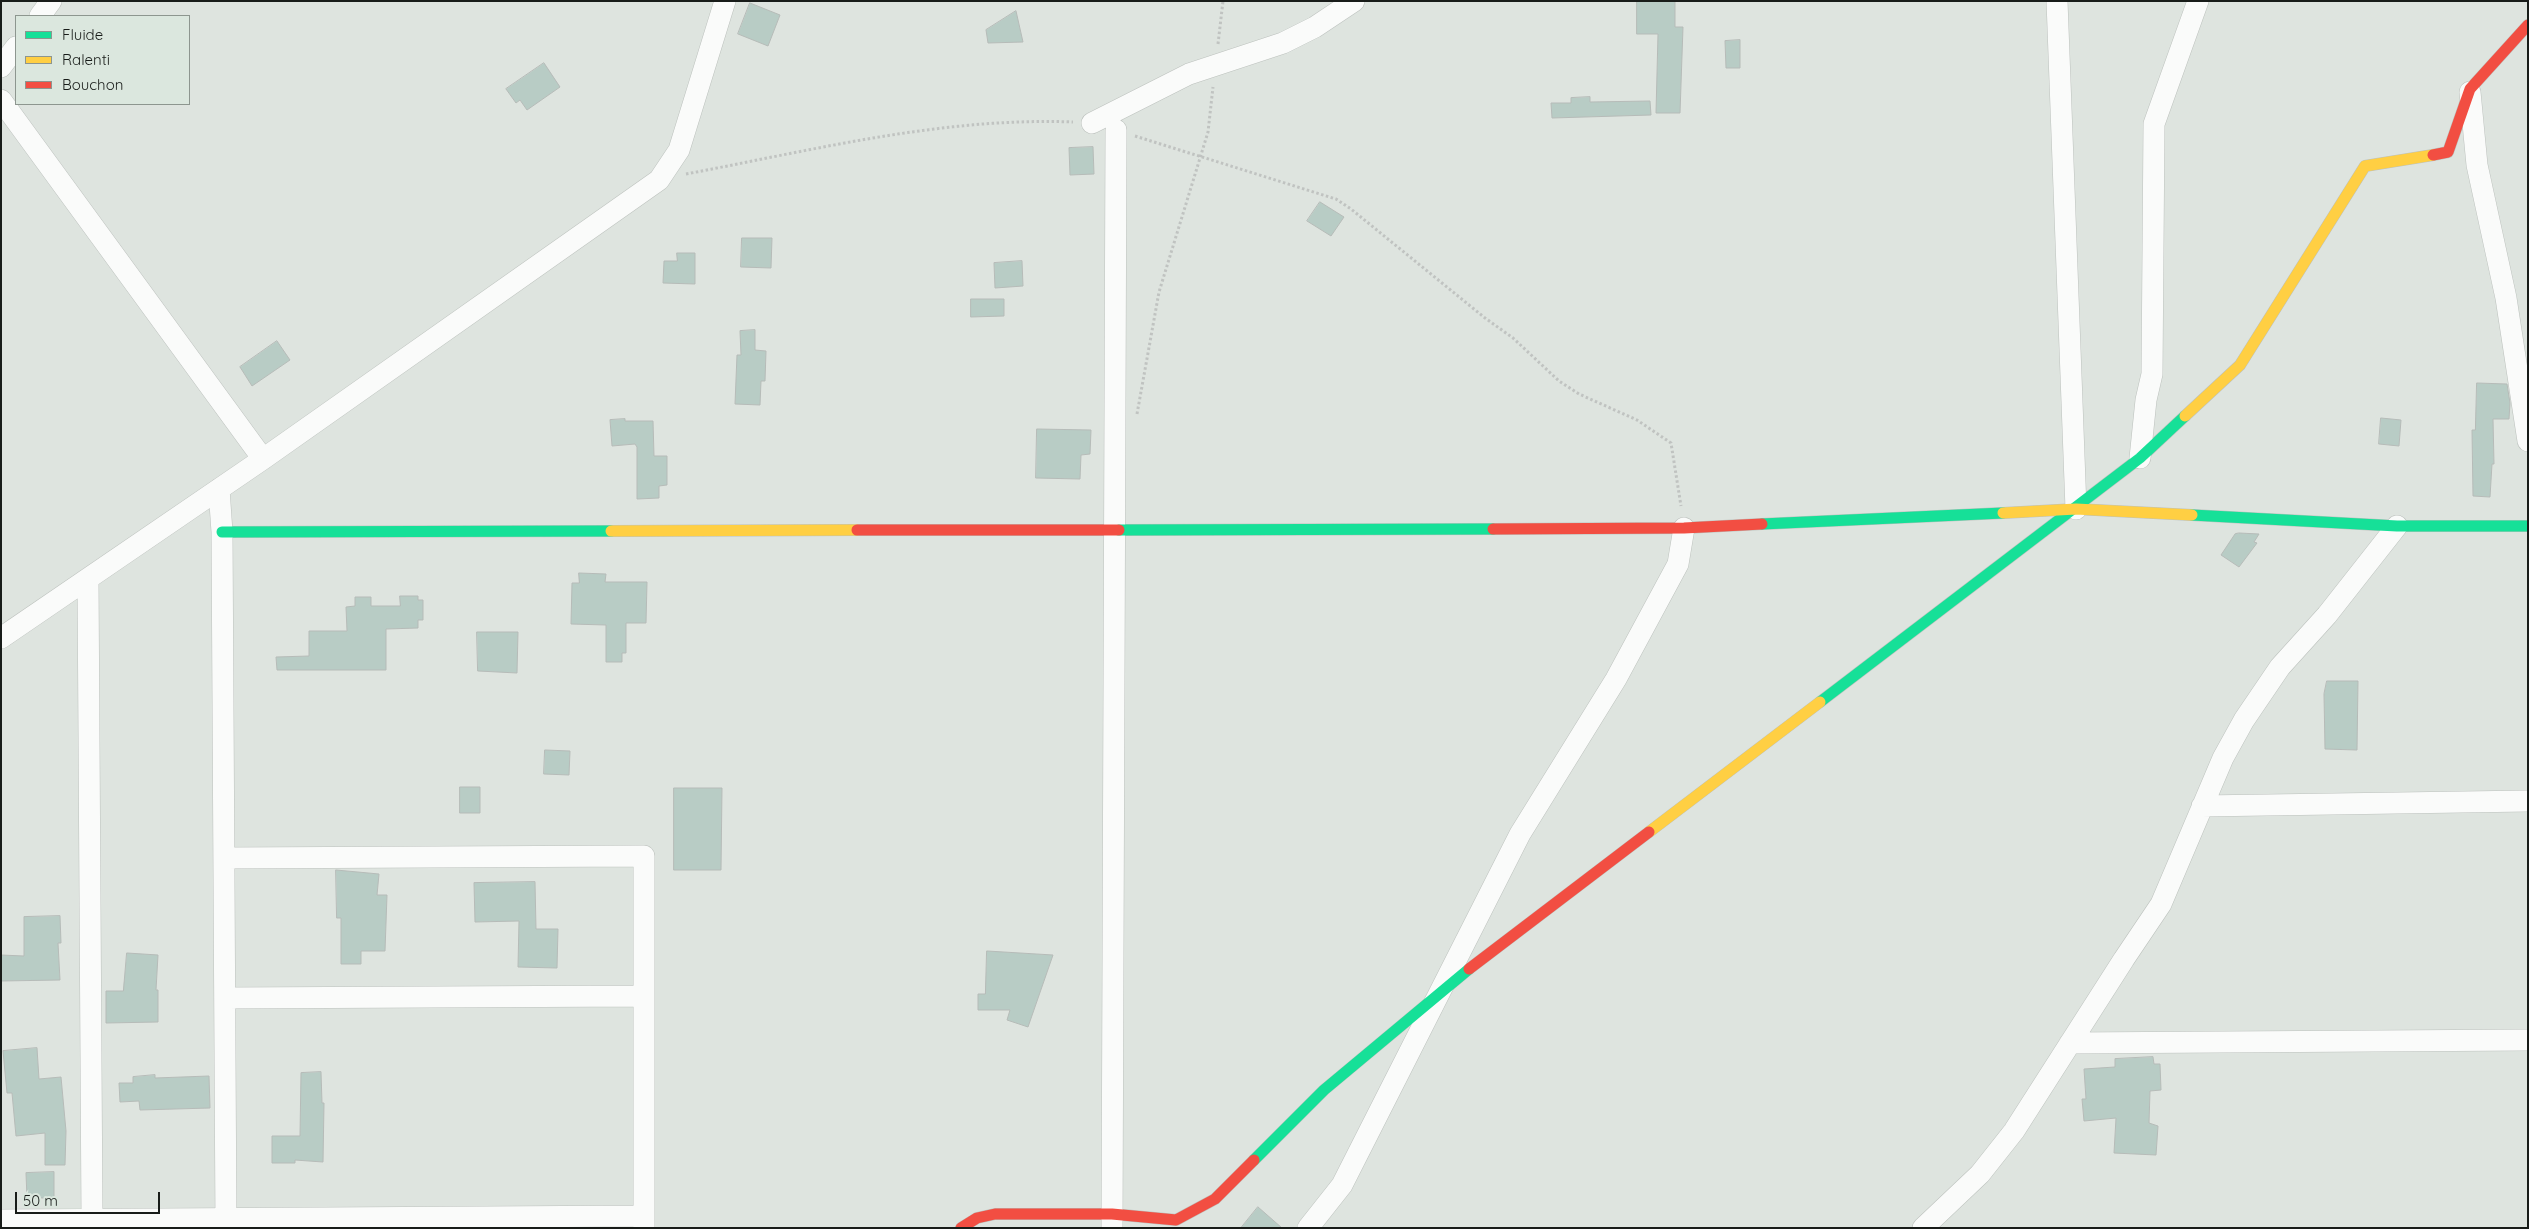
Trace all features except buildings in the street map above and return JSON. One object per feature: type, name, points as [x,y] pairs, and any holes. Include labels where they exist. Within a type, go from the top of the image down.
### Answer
[{"type":"street","points":[[41,15],[51,1]]},
{"type":"street","points":[[1,638],[263,459],[659,180],[679,150],[725,1]]},
{"type":"street","points":[[1092,123],[1189,74],[1283,43],[1316,27],[1354,1]]},
{"type":"street","points":[[2058,1],[2076,509]]},
{"type":"street","points":[[2140,458],[2146,400],[2152,374],[2154,124],[2198,1]]},
{"type":"street","points":[[961,1228],[980,1216],[995,1214],[1112,1221],[1176,1220],[1215,1199],[1324,1090],[1443,988],[2076,509],[2140,458],[2240,365],[2365,166],[2448,152],[2470,89],[2528,25]]},
{"type":"street","points":[[1,67],[15,48]]},
{"type":"street","points":[[2470,89],[2478,165],[2506,298],[2528,440]]},
{"type":"street","points":[[1,100],[263,459]]},
{"type":"street","points":[[1112,1221],[1116,130]]},
{"type":"street","points":[[219,489],[222,532],[226,1223]]},
{"type":"street","points":[[222,532],[1684,528],[2076,509],[2397,526],[2528,526]]},
{"type":"street","points":[[1922,1228],[1980,1174],[2014,1131],[2161,904],[2223,758],[2244,720],[2280,667],[2327,615],[2397,526]]},
{"type":"street","points":[[1308,1228],[1342,1185],[1369,1136],[1385,1097],[1443,988],[1520,834],[1616,679],[1678,564],[1684,528]]},
{"type":"street","points":[[88,579],[92,1219]]},
{"type":"street","points":[[2202,806],[2528,801]]},
{"type":"street","points":[[1,1220],[92,1219],[226,1223],[644,1222],[644,856],[224,858]]},
{"type":"street","points":[[225,998],[644,996]]},
{"type":"street","points":[[2070,1043],[2528,1040]]},
{"type":"path","points":[[1136,416],[1159,292],[1208,132],[1224,1]]},
{"type":"path","points":[[659,180],[914,131],[961,125],[1092,123]]},
{"type":"path","points":[[1116,130],[1336,200],[1351,209],[1512,338],[1559,381],[1579,394],[1637,420],[1671,443],[1684,528]]},
{"type":"traffic: fast","points":[[1820,702],[2140,458],[2185,416]]},
{"type":"traffic: fast","points":[[1762,524],[2003,513]]},
{"type":"traffic: fast","points":[[2192,515],[2397,526],[2528,526]]},
{"type":"traffic: fast","points":[[1119,530],[1493,529]]},
{"type":"traffic: fast","points":[[222,532],[611,531]]},
{"type":"traffic: fast","points":[[1254,1160],[1324,1090],[1469,969]]},
{"type":"traffic: slow","points":[[2185,416],[2240,365],[2365,166],[2433,155]]},
{"type":"traffic: slow","points":[[2003,513],[2076,509],[2192,515]]},
{"type":"traffic: slow","points":[[611,531],[857,530]]},
{"type":"traffic: slow","points":[[1649,832],[1820,702]]},
{"type":"traffic: jam","points":[[2433,155],[2448,152],[2470,89],[2528,25]]},
{"type":"traffic: jam","points":[[1493,529],[1684,528],[1762,524]]},
{"type":"traffic: jam","points":[[857,530],[1119,530]]},
{"type":"traffic: jam","points":[[1469,969],[1649,832]]},
{"type":"traffic: jam","points":[[961,1228],[977,1218],[995,1214],[1112,1214],[1176,1220],[1215,1199],[1254,1160]]}]
